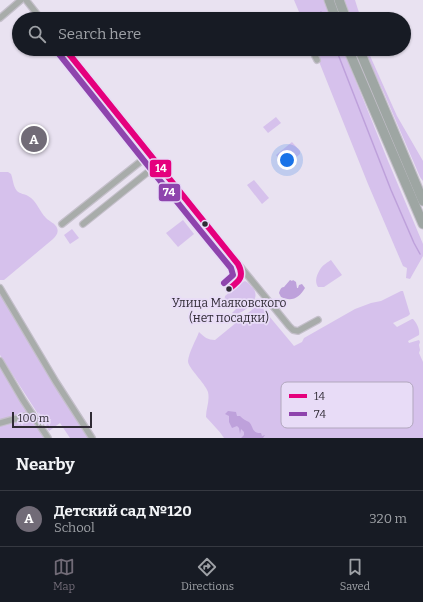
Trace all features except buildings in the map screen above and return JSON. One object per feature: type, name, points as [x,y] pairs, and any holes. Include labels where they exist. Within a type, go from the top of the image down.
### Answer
[{"type":"main road","points":[[330,0],[334,12]]},
{"type":"main road","points":[[339,0],[343,12]]},
{"type":"main road","points":[[351,56],[423,224]]},
{"type":"main road","points":[[362,56],[423,201]]},
{"type":"street","points":[[0,18],[21,0]]},
{"type":"street","points":[[26,0],[35,12]]},
{"type":"street","points":[[71,56],[288,326],[293,330],[298,331],[318,320]]},
{"type":"street","points":[[62,224],[150,154]]},
{"type":"street","points":[[83,224],[153,168]]},
{"type":"street","points":[[0,290],[92,438]]},
{"type":"street","points":[[0,361],[48,438]]},
{"type":"street","points":[[0,423],[32,414]]},
{"type":"shaded area","points":[[294,0],[324,0],[328,12],[299,12]]},
{"type":"shaded area","points":[[344,0],[355,0],[359,12],[348,12]]},
{"type":"shaded area","points":[[317,56],[346,56],[423,244],[423,256],[410,279],[406,278],[407,268],[403,266],[368,184]]},
{"type":"shaded area","points":[[366,56],[370,56],[397,116],[423,161],[423,181],[420,177]]},
{"type":"shaded area","points":[[276,117],[281,123],[268,133],[263,127]]},
{"type":"shaded area","points":[[292,142],[300,151],[300,154],[285,167],[276,155]]},
{"type":"shaded area","points":[[0,172],[8,172],[11,174],[17,191],[31,198],[46,218],[54,224],[58,230],[53,239],[4,280],[0,280]]},
{"type":"shaded area","points":[[254,180],[269,198],[262,204],[247,185]]},
{"type":"shaded area","points":[[183,220],[194,234],[178,247],[166,233]]},
{"type":"shaded area","points":[[72,229],[79,238],[70,244],[64,235]]},
{"type":"shaded area","points":[[331,260],[342,275],[324,287],[318,287],[316,278],[318,273],[323,266]]},
{"type":"shaded area","points":[[290,280],[296,282],[297,288],[302,284],[305,288],[298,297],[289,299],[281,297],[279,293],[280,290]]},
{"type":"shaded area","points":[[245,281],[253,288],[256,296],[249,307],[239,313],[232,313],[237,308],[230,300],[224,304],[225,296]]},
{"type":"shaded area","points":[[403,291],[410,314],[393,323],[397,327],[413,319],[419,329],[419,335],[408,341],[409,343],[419,340],[420,342],[419,353],[423,362],[423,438],[224,438],[206,417],[209,398],[208,392],[204,384],[191,368],[188,361],[199,332],[206,338],[215,340],[259,304],[294,346],[302,342],[304,338],[355,309],[381,301]]},
{"type":"shaded area","points":[[0,294],[90,438],[70,438],[60,423],[49,431],[0,355]]},
{"type":"shaded area","points":[[0,364],[46,438],[0,438]]},
{"type":"shaded area","points":[[228,411],[236,412],[237,416],[240,416],[249,422],[254,431],[261,433],[262,436],[265,435],[263,438],[241,438],[244,435],[244,432],[241,429],[240,434],[237,426],[232,428],[229,422],[229,416],[225,414]]},
{"type":"waterway","points":[[339,56],[391,190],[420,254]]},
{"type":"transit line","name":"74","points":[[61,56],[231,268],[233,275],[224,283]]},
{"type":"transit line","name":"14","points":[[71,56],[238,264],[241,276],[236,284],[229,289]]},
{"type":"place","name":"Детский сад №120","points":[[34,139]]},
{"type":"place","name":"Улица Маяковского (нет посадки)","points":[[229,289]]}]
